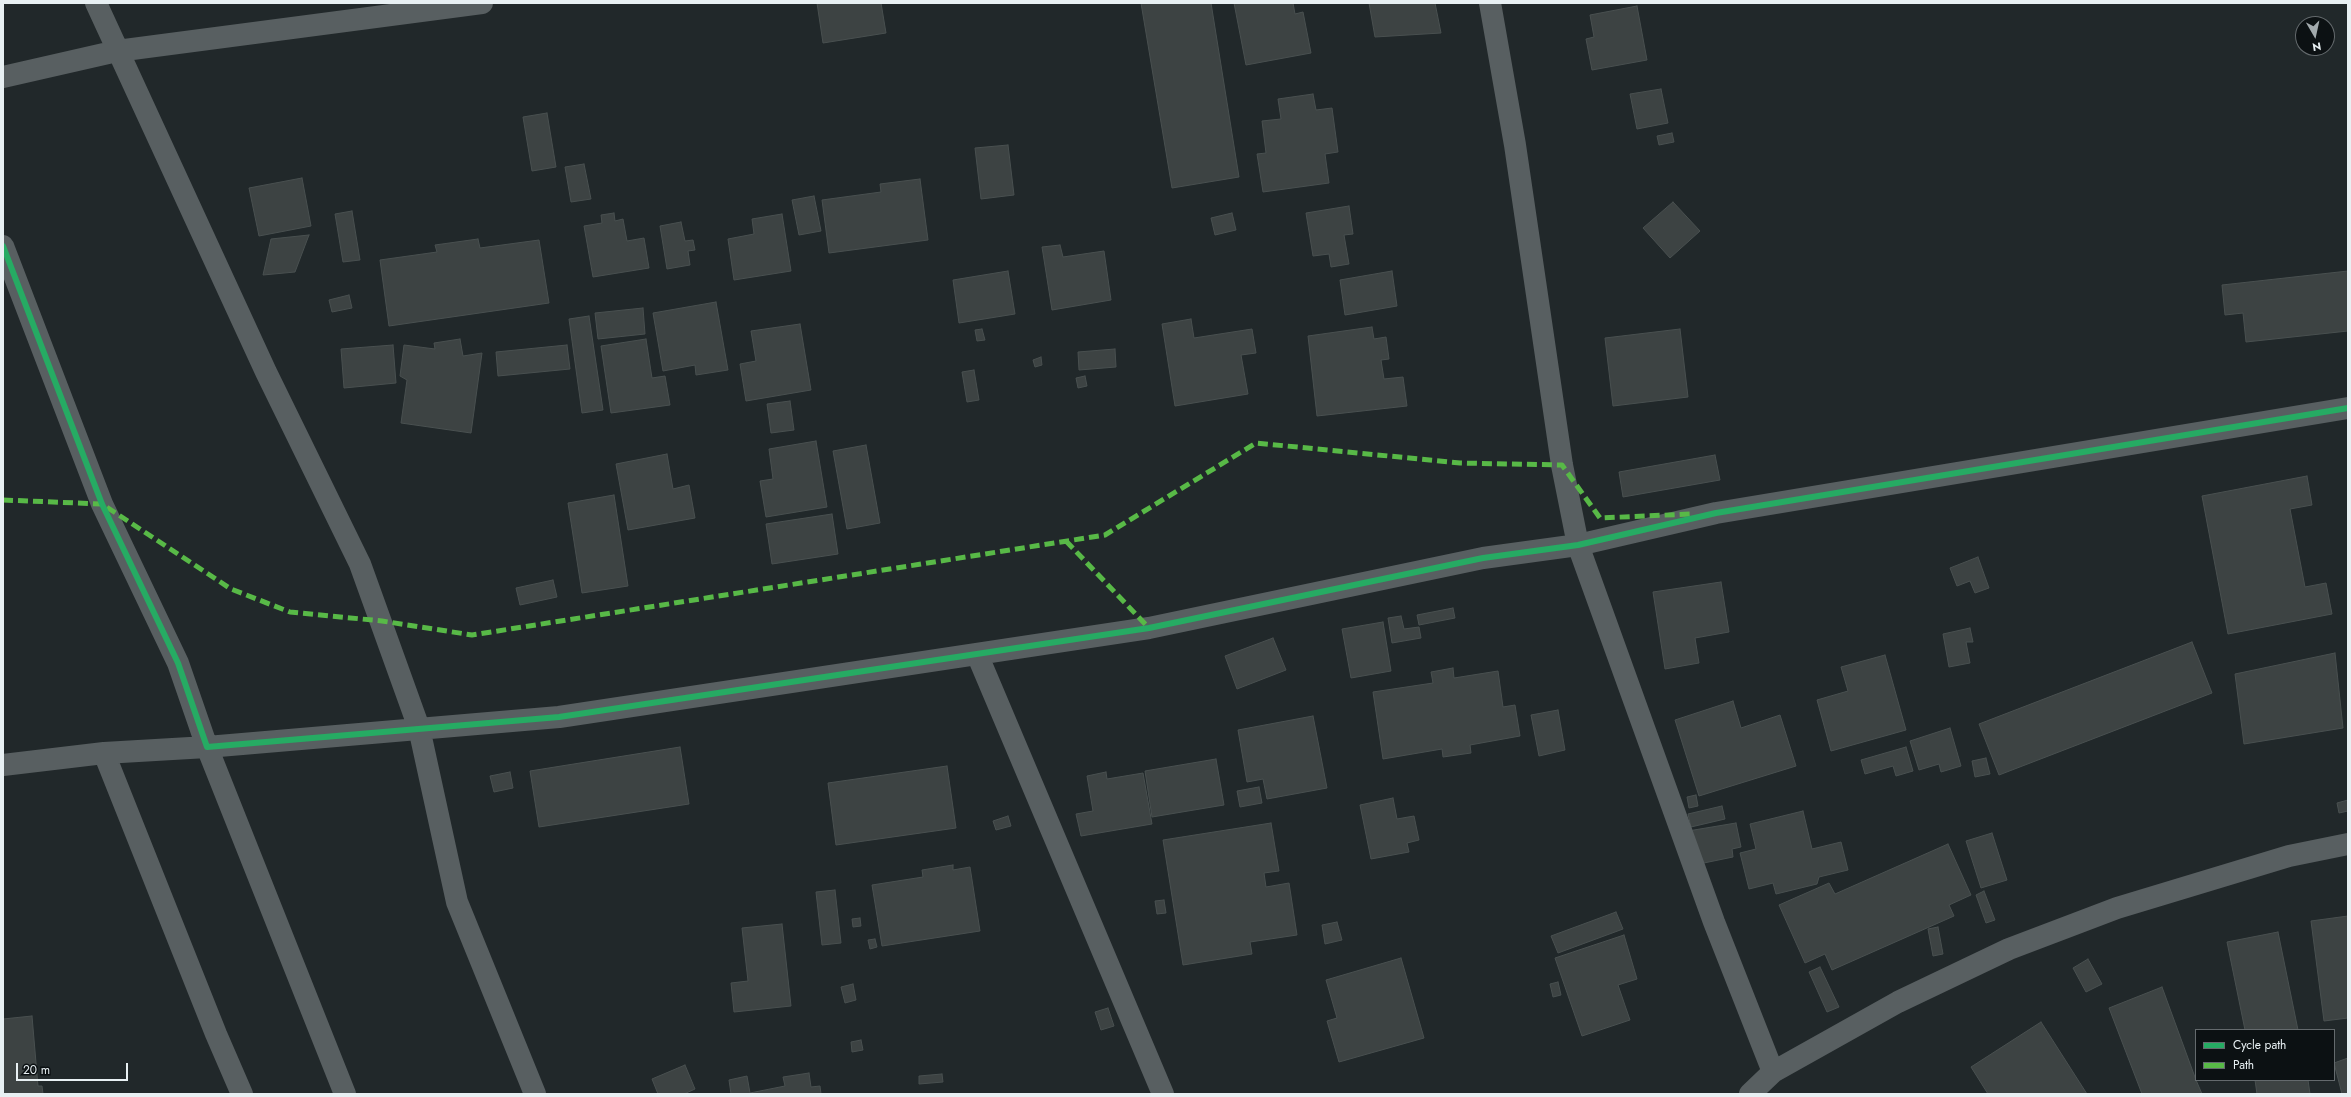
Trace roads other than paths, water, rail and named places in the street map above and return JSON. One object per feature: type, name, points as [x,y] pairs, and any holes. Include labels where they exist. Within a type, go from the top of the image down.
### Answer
[{"type":"street","points":[[96,3],[117,52],[266,372],[360,564],[418,728],[457,902],[535,1094]]},
{"type":"street","points":[[3,77],[117,52],[482,3]]},
{"type":"street","points":[[1490,3],[1515,145],[1562,465],[1578,545],[1714,922],[1773,1072]]},
{"type":"street","points":[[3,246],[102,504],[178,663],[207,747],[345,1094]]},
{"type":"street","points":[[3,765],[104,753],[207,747],[559,717],[1148,628],[1483,558],[1578,545],[1724,512],[2348,408]]},
{"type":"street","points":[[977,654],[1163,1094]]},
{"type":"street","points":[[104,753],[216,1034],[242,1094]]},
{"type":"street","points":[[1750,1094],[1773,1072],[1898,1002],[2009,949],[2117,908],[2289,856],[2348,844]]}]
